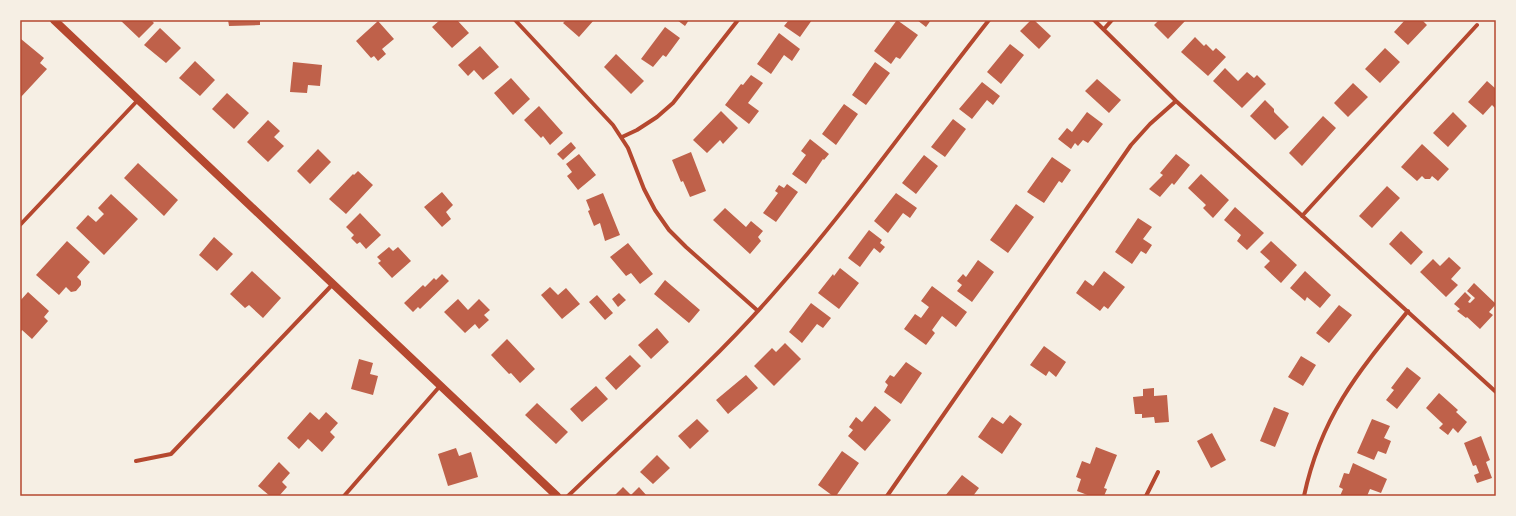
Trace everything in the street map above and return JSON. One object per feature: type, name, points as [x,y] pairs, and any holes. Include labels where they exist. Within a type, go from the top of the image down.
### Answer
[{"type":"main road","points":[[59,22],[332,285],[557,496]]},
{"type":"street","points":[[515,20],[613,125],[622,137],[628,148],[644,190],[655,210],[669,230],[758,311]]},
{"type":"street","points":[[622,137],[637,130],[657,117],[673,103],[738,20]]},
{"type":"street","points":[[568,496],[733,338],[758,311],[830,226],[989,20]]},
{"type":"street","points":[[1094,20],[1176,101],[1496,392]]},
{"type":"street","points":[[1104,29],[1112,20]]},
{"type":"street","points":[[1302,216],[1477,25]]},
{"type":"street","points":[[20,225],[138,99]]},
{"type":"street","points":[[887,496],[1131,145],[1150,124],[1176,101]]},
{"type":"street","points":[[136,461],[171,454],[332,285]]},
{"type":"street","points":[[1304,496],[1316,452],[1343,395],[1362,367],[1408,311]]},
{"type":"street","points":[[344,496],[440,386]]},
{"type":"street","points":[[1146,496],[1158,472]]},
{"type":"building","points":[[120,20],[151,20],[154,23],[139,38]]},
{"type":"building","points":[[228,20],[260,20],[260,25],[229,26]]},
{"type":"building","points":[[440,20],[457,20],[469,33],[452,48],[432,27]]},
{"type":"building","points":[[566,20],[594,20],[579,37],[563,23]]},
{"type":"building","points":[[677,20],[689,20],[685,26]]},
{"type":"building","points":[[789,20],[812,20],[800,37],[784,26]]},
{"type":"building","points":[[897,20],[918,35],[900,59],[896,57],[891,64],[874,51]]},
{"type":"building","points":[[917,20],[931,20],[926,27]]},
{"type":"building","points":[[1031,20],[1034,20],[1051,36],[1039,49],[1020,31]]},
{"type":"building","points":[[1159,20],[1186,20],[1168,39],[1154,25]]},
{"type":"building","points":[[1405,20],[1422,20],[1427,25],[1408,45],[1394,32]]},
{"type":"building","points":[[378,21],[394,39],[382,49],[386,54],[378,61],[374,56],[371,58],[356,41]]},
{"type":"building","points":[[665,27],[680,38],[666,57],[663,55],[653,67],[641,59]]},
{"type":"building","points":[[160,28],[181,48],[166,63],[144,45]]},
{"type":"building","points":[[779,33],[800,49],[792,61],[784,55],[771,74],[757,64]]},
{"type":"building","points":[[1195,37],[1204,46],[1206,44],[1213,51],[1216,48],[1226,57],[1208,76],[1181,52]]},
{"type":"building","points":[[21,39],[44,58],[40,63],[47,69],[20,98]]},
{"type":"building","points":[[1010,44],[1024,55],[1001,84],[987,72]]},
{"type":"building","points":[[480,46],[499,67],[483,80],[474,70],[468,76],[458,65]]},
{"type":"building","points":[[1385,48],[1400,62],[1380,83],[1365,69]]},
{"type":"building","points":[[616,54],[644,81],[631,94],[604,67]]},
{"type":"building","points":[[195,61],[215,80],[200,96],[179,78]]},
{"type":"building","points":[[293,62],[322,65],[320,86],[308,85],[307,93],[290,92]]},
{"type":"building","points":[[875,62],[890,73],[866,105],[852,95]]},
{"type":"building","points":[[1225,68],[1238,81],[1247,72],[1254,78],[1257,75],[1266,84],[1242,108],[1213,81]]},
{"type":"building","points":[[751,75],[763,83],[748,103],[759,111],[749,124],[725,105],[741,84],[743,85]]},
{"type":"building","points":[[511,78],[530,99],[513,115],[494,93]]},
{"type":"building","points":[[1097,79],[1121,100],[1109,113],[1085,91]]},
{"type":"building","points":[[1487,81],[1496,89],[1496,109],[1492,105],[1483,115],[1468,102]]},
{"type":"building","points":[[982,82],[1000,96],[993,105],[987,100],[972,119],[959,109]]},
{"type":"building","points":[[1353,83],[1368,97],[1348,117],[1334,103]]},
{"type":"building","points":[[227,93],[249,113],[234,129],[212,109]]},
{"type":"building","points":[[1265,100],[1274,109],[1274,112],[1289,127],[1275,140],[1250,116]]},
{"type":"building","points":[[844,104],[858,114],[836,145],[822,134]]},
{"type":"building","points":[[539,106],[563,133],[550,145],[543,136],[541,138],[524,120]]},
{"type":"building","points":[[721,111],[738,128],[723,144],[720,140],[707,153],[693,140]]},
{"type":"building","points":[[1087,112],[1103,124],[1088,143],[1083,140],[1078,146],[1075,143],[1071,149],[1058,139],[1067,128],[1072,132]]},
{"type":"building","points":[[1453,112],[1467,126],[1448,147],[1433,133]]},
{"type":"building","points":[[1323,116],[1336,128],[1302,166],[1289,153]]},
{"type":"building","points":[[953,119],[966,129],[945,157],[931,147]]},
{"type":"building","points":[[268,120],[280,131],[274,137],[284,146],[268,162],[247,142]]},
{"type":"building","points":[[810,139],[829,154],[824,160],[823,159],[806,184],[792,174],[806,155],[801,151]]},
{"type":"building","points":[[571,142],[576,148],[563,160],[557,154]]},
{"type":"building","points":[[1422,144],[1449,169],[1438,181],[1432,176],[1430,179],[1425,179],[1422,176],[1417,181],[1401,167]]},
{"type":"building","points":[[318,149],[331,162],[310,184],[297,171]]},
{"type":"building","points":[[691,152],[706,191],[690,197],[683,181],[681,182],[672,160]]},
{"type":"building","points":[[579,154],[596,175],[578,190],[567,176],[572,172],[566,164]]},
{"type":"building","points":[[1176,154],[1190,165],[1174,185],[1172,183],[1160,197],[1149,189],[1163,175],[1160,173]]},
{"type":"building","points":[[924,155],[938,166],[916,194],[902,183]]},
{"type":"building","points":[[1052,157],[1071,170],[1062,183],[1059,181],[1044,203],[1027,192]]},
{"type":"building","points":[[138,163],[178,200],[164,216],[124,178]]},
{"type":"building","points":[[358,171],[373,185],[346,214],[329,199],[353,174],[354,175]]},
{"type":"building","points":[[1201,174],[1229,200],[1213,218],[1203,208],[1206,205],[1188,188]]},
{"type":"building","points":[[787,184],[798,192],[776,222],[763,213],[778,193],[775,191],[779,185],[784,188]]},
{"type":"building","points":[[1387,186],[1400,198],[1372,228],[1359,216]]},
{"type":"building","points":[[442,192],[453,205],[446,212],[451,219],[442,227],[424,207]]},
{"type":"building","points":[[603,193],[620,235],[605,241],[600,223],[594,226],[588,211],[590,210],[586,200]]},
{"type":"building","points":[[896,193],[917,208],[910,218],[903,213],[888,233],[874,221]]},
{"type":"building","points":[[111,194],[138,219],[104,255],[76,228],[88,215],[96,222],[104,214],[98,208]]},
{"type":"building","points":[[1016,204],[1034,217],[1008,253],[990,240]]},
{"type":"building","points":[[1235,207],[1264,233],[1247,250],[1237,241],[1241,235],[1224,220]]},
{"type":"building","points":[[725,208],[746,227],[751,221],[763,231],[758,237],[761,241],[750,254],[713,220]]},
{"type":"building","points":[[360,213],[381,235],[366,249],[360,242],[357,244],[351,238],[354,235],[346,227]]},
{"type":"building","points":[[1138,218],[1152,227],[1143,239],[1152,245],[1146,254],[1141,251],[1132,264],[1115,252]]},
{"type":"building","points":[[869,230],[882,240],[880,243],[885,247],[880,253],[874,248],[860,267],[848,258]]},
{"type":"building","points":[[1401,231],[1423,252],[1411,265],[1389,244]]},
{"type":"building","points":[[214,237],[233,254],[217,271],[199,255]]},
{"type":"building","points":[[67,241],[90,262],[77,277],[81,281],[81,285],[76,291],[71,292],[66,287],[59,295],[36,275]]},
{"type":"building","points":[[1271,241],[1297,265],[1281,283],[1264,267],[1270,261],[1260,252]]},
{"type":"building","points":[[628,243],[653,274],[640,284],[631,273],[626,276],[610,257]]},
{"type":"building","points":[[389,247],[393,251],[398,247],[411,261],[392,278],[378,263],[381,261],[377,257]]},
{"type":"building","points":[[1449,257],[1461,268],[1451,279],[1458,285],[1446,297],[1420,272],[1433,259],[1440,266]]},
{"type":"building","points":[[978,260],[994,272],[972,302],[957,291],[962,285],[957,281],[963,274],[966,277]]},
{"type":"building","points":[[840,268],[859,283],[839,309],[818,293],[833,274],[834,276]]},
{"type":"building","points":[[252,271],[281,298],[263,318],[249,305],[245,308],[230,294]]},
{"type":"building","points":[[1104,271],[1125,287],[1108,309],[1104,306],[1100,311],[1076,293],[1085,280],[1093,286]]},
{"type":"building","points":[[1305,271],[1331,295],[1320,308],[1307,297],[1305,301],[1290,288]]},
{"type":"building","points":[[442,274],[449,281],[420,309],[418,307],[413,312],[404,303],[423,285],[425,287],[434,278],[436,280]]},
{"type":"building","points":[[665,280],[700,310],[689,323],[654,294]]},
{"type":"building","points":[[1474,283],[1496,304],[1489,312],[1493,315],[1480,329],[1467,317],[1466,318],[1457,311],[1460,309],[1454,304],[1465,292],[1471,298],[1468,302],[1470,303],[1475,298],[1467,291]]},
{"type":"building","points":[[932,286],[967,312],[956,327],[942,316],[932,330],[935,333],[926,345],[904,329],[915,314],[921,318],[929,307],[921,301]]},
{"type":"building","points":[[550,287],[558,295],[566,288],[580,304],[562,319],[541,295]]},
{"type":"building","points":[[28,292],[49,311],[44,317],[48,321],[32,339],[22,330],[20,333],[20,301]]},
{"type":"building","points":[[619,293],[626,300],[618,307],[612,299]]},
{"type":"building","points":[[597,295],[613,313],[605,320],[589,302]]},
{"type":"building","points":[[458,299],[468,310],[479,299],[490,310],[484,315],[489,320],[479,329],[475,324],[465,333],[444,312]]},
{"type":"building","points":[[811,303],[831,318],[823,328],[817,324],[802,343],[789,332]]},
{"type":"building","points":[[1339,305],[1352,315],[1329,343],[1316,333]]},
{"type":"building","points":[[657,328],[669,342],[651,359],[638,345]]},
{"type":"building","points":[[507,339],[535,369],[520,383],[491,355]]},
{"type":"building","points":[[785,343],[801,359],[774,386],[754,366],[772,348],[776,352]]},
{"type":"building","points":[[1044,346],[1066,362],[1056,377],[1049,371],[1046,376],[1030,365]]},
{"type":"building","points":[[630,355],[641,366],[616,390],[605,378]]},
{"type":"building","points":[[1301,356],[1316,365],[1303,386],[1288,377]]},
{"type":"building","points":[[359,359],[373,363],[370,374],[378,376],[373,395],[351,389]]},
{"type":"building","points":[[906,362],[922,373],[901,404],[884,392],[888,385],[885,382],[890,375],[894,377]]},
{"type":"building","points":[[1407,367],[1421,378],[1397,409],[1386,400],[1394,390],[1391,388]]},
{"type":"building","points":[[746,375],[758,388],[728,414],[716,400]]},
{"type":"building","points":[[596,386],[608,399],[582,422],[570,409]]},
{"type":"building","points":[[1154,388],[1154,396],[1167,395],[1169,422],[1155,423],[1154,417],[1142,418],[1142,414],[1135,414],[1133,397],[1143,396],[1143,389]]},
{"type":"building","points":[[1439,393],[1458,410],[1456,412],[1467,422],[1458,433],[1453,428],[1448,435],[1439,428],[1443,424],[1426,408]]},
{"type":"building","points":[[537,403],[568,432],[556,444],[525,415]]},
{"type":"building","points":[[875,406],[891,420],[865,451],[848,436],[853,430],[849,427],[856,417],[862,422]]},
{"type":"building","points":[[1274,407],[1289,413],[1275,447],[1260,441]]},
{"type":"building","points":[[310,412],[319,420],[326,412],[338,423],[330,432],[335,437],[322,452],[308,439],[299,449],[287,438]]},
{"type":"building","points":[[1010,415],[1022,424],[1002,454],[978,437],[992,417],[1003,424]]},
{"type":"building","points":[[697,419],[709,431],[690,449],[678,436]]},
{"type":"building","points":[[1372,419],[1390,426],[1384,438],[1391,441],[1386,454],[1378,451],[1374,460],[1357,453]]},
{"type":"building","points":[[1212,433],[1226,460],[1211,468],[1197,441]]},
{"type":"building","points":[[1481,436],[1490,460],[1486,462],[1492,478],[1477,483],[1474,475],[1479,473],[1476,465],[1473,466],[1464,443]]},
{"type":"building","points":[[1096,447],[1117,455],[1104,488],[1107,489],[1104,496],[1090,496],[1077,491],[1081,479],[1076,477],[1082,461],[1090,464]]},
{"type":"building","points":[[456,448],[459,456],[471,452],[478,477],[448,486],[438,454]]},
{"type":"building","points":[[842,451],[859,463],[836,496],[833,496],[818,485]]},
{"type":"building","points":[[657,455],[670,468],[653,484],[640,472]]},
{"type":"building","points":[[279,462],[290,473],[282,482],[287,487],[279,496],[270,496],[258,486]]},
{"type":"building","points":[[1353,463],[1387,479],[1381,493],[1370,489],[1367,496],[1340,496],[1343,489],[1339,487],[1344,473],[1349,474]]},
{"type":"building","points":[[962,475],[979,488],[973,496],[945,496]]},
{"type":"building","points":[[623,487],[631,495],[639,487],[647,496],[614,496]]}]
